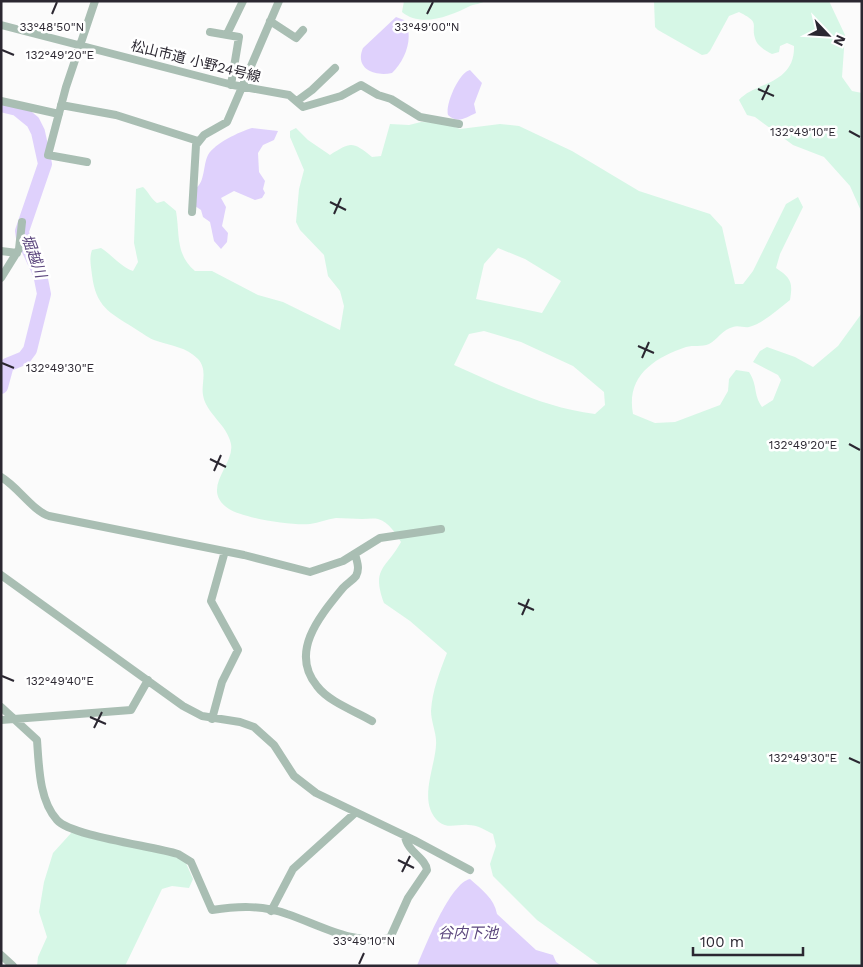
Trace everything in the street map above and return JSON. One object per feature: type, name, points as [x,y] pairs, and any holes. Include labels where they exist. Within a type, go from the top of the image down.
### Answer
[{"type":"street","points":[[87,162],[48,155],[95,1]]},
{"type":"street","points":[[226,34],[243,1]]},
{"type":"street","points":[[192,212],[194,150],[198,141],[227,122],[279,1]]},
{"type":"street","points":[[270,21],[296,38],[303,30]]},
{"type":"street","name":"松山市道 小野24号線","points":[[1,25],[81,44],[231,85],[289,95],[303,107],[341,96],[361,85],[378,95],[391,99],[420,117],[459,124]]},
{"type":"street","points":[[210,32],[239,37],[231,85]]},
{"type":"street","points":[[297,101],[312,90],[335,68]]},
{"type":"street","points":[[1,100],[59,114]]},
{"type":"street","points":[[62,105],[116,115],[198,141]]},
{"type":"street","points":[[1,278],[21,243],[22,222]]},
{"type":"street","points":[[1,251],[17,253]]},
{"type":"street","points":[[1,477],[22,493],[43,514],[225,551],[310,572],[318,571],[355,554],[380,538],[441,529]]},
{"type":"street","points":[[212,719],[222,682],[238,650],[211,600],[225,551]]},
{"type":"street","points":[[355,554],[358,564],[356,576],[342,588],[317,622],[307,642],[306,664],[313,680],[324,692],[372,721]]},
{"type":"street","points":[[1,575],[183,706],[212,719],[240,722],[261,732],[274,745],[288,768],[306,787],[470,870]]},
{"type":"street","points":[[1,720],[131,710],[148,680]]},
{"type":"street","points":[[1,707],[37,740],[43,791],[59,823],[76,830],[178,854],[191,862],[212,910],[249,906],[315,924],[343,936],[390,938],[408,898],[427,870],[427,866],[409,848],[405,836]]},
{"type":"street","points":[[271,911],[293,869],[355,813]]},
{"type":"street","points":[[1,955],[13,966]]},
{"type":"green space","points":[[404,1],[485,1],[445,17],[427,20],[410,17],[402,12]]},
{"type":"green space","points":[[654,1],[829,1],[845,35],[842,77],[852,91],[862,93],[862,213],[850,186],[824,157],[793,145],[755,117],[747,115],[739,100],[754,89],[781,75],[793,59],[794,46],[787,43],[780,46],[779,52],[772,54],[765,50],[756,41],[754,25],[751,19],[739,12],[729,16],[710,51],[702,55],[655,27]]},
{"type":"green space","points":[[421,122],[444,123],[460,129],[500,124],[519,126],[572,151],[639,191],[710,214],[722,227],[735,284],[743,284],[753,271],[786,204],[798,197],[803,207],[780,254],[776,268],[790,281],[790,300],[755,325],[729,328],[709,344],[686,347],[653,363],[638,379],[634,389],[632,401],[633,414],[655,423],[675,422],[720,405],[728,391],[729,379],[736,370],[749,372],[754,382],[757,398],[762,407],[773,400],[781,380],[778,375],[753,362],[760,351],[767,347],[795,357],[813,367],[838,346],[862,313],[862,966],[601,966],[537,920],[493,876],[490,864],[496,846],[493,834],[475,826],[449,826],[442,824],[433,814],[429,805],[429,785],[436,745],[431,711],[437,681],[447,653],[410,621],[384,603],[380,591],[380,575],[401,542],[394,532],[389,525],[376,519],[336,518],[310,524],[292,524],[268,521],[229,509],[221,501],[217,493],[220,477],[231,452],[231,444],[229,437],[205,402],[201,363],[184,349],[148,337],[111,313],[100,302],[92,275],[90,259],[92,250],[101,248],[124,267],[133,271],[138,262],[134,243],[136,189],[143,187],[157,203],[164,201],[176,211],[181,251],[184,258],[195,271],[212,271],[258,295],[283,302],[340,330],[344,306],[340,291],[328,276],[324,255],[300,230],[296,222],[299,189],[304,170],[290,137],[290,131],[296,128],[308,140],[330,155],[351,145],[360,148],[372,157],[381,156],[390,124],[409,125]],"holes":[[[498,248],[525,259],[561,281],[542,313],[476,299],[484,264]],[[484,331],[521,342],[573,366],[604,392],[605,405],[595,414],[558,407],[505,388],[454,365],[469,334]]]},
{"type":"green space","points":[[72,832],[163,852],[185,861],[193,879],[189,888],[172,886],[162,889],[125,966],[37,966],[38,957],[47,937],[39,912],[44,882],[53,853]]},
{"type":"water","points":[[396,17],[404,20],[409,33],[407,48],[401,62],[392,73],[379,74],[368,70],[361,61],[363,48]]},
{"type":"water","points":[[470,70],[482,83],[474,104],[476,113],[458,120],[448,115],[449,104],[457,82]]},
{"type":"water","points":[[252,128],[278,131],[274,140],[263,145],[258,153],[259,172],[265,181],[263,189],[265,193],[262,198],[255,200],[234,191],[221,198],[226,207],[222,226],[228,233],[227,242],[221,249],[214,241],[210,222],[203,217],[201,210],[195,206],[196,188],[201,182],[206,159],[211,151],[228,138]]},
{"type":"water","name":"谷内下池","points":[[470,879],[490,899],[497,914],[536,950],[553,955],[556,962],[562,966],[417,966],[432,931],[447,903],[462,883]]},
{"type":"waterway","name":"堀越川","points":[[1,105],[17,109],[33,122],[38,132],[45,164],[22,231],[23,238],[40,274],[44,294],[30,350],[24,358],[7,365],[1,387]]}]
